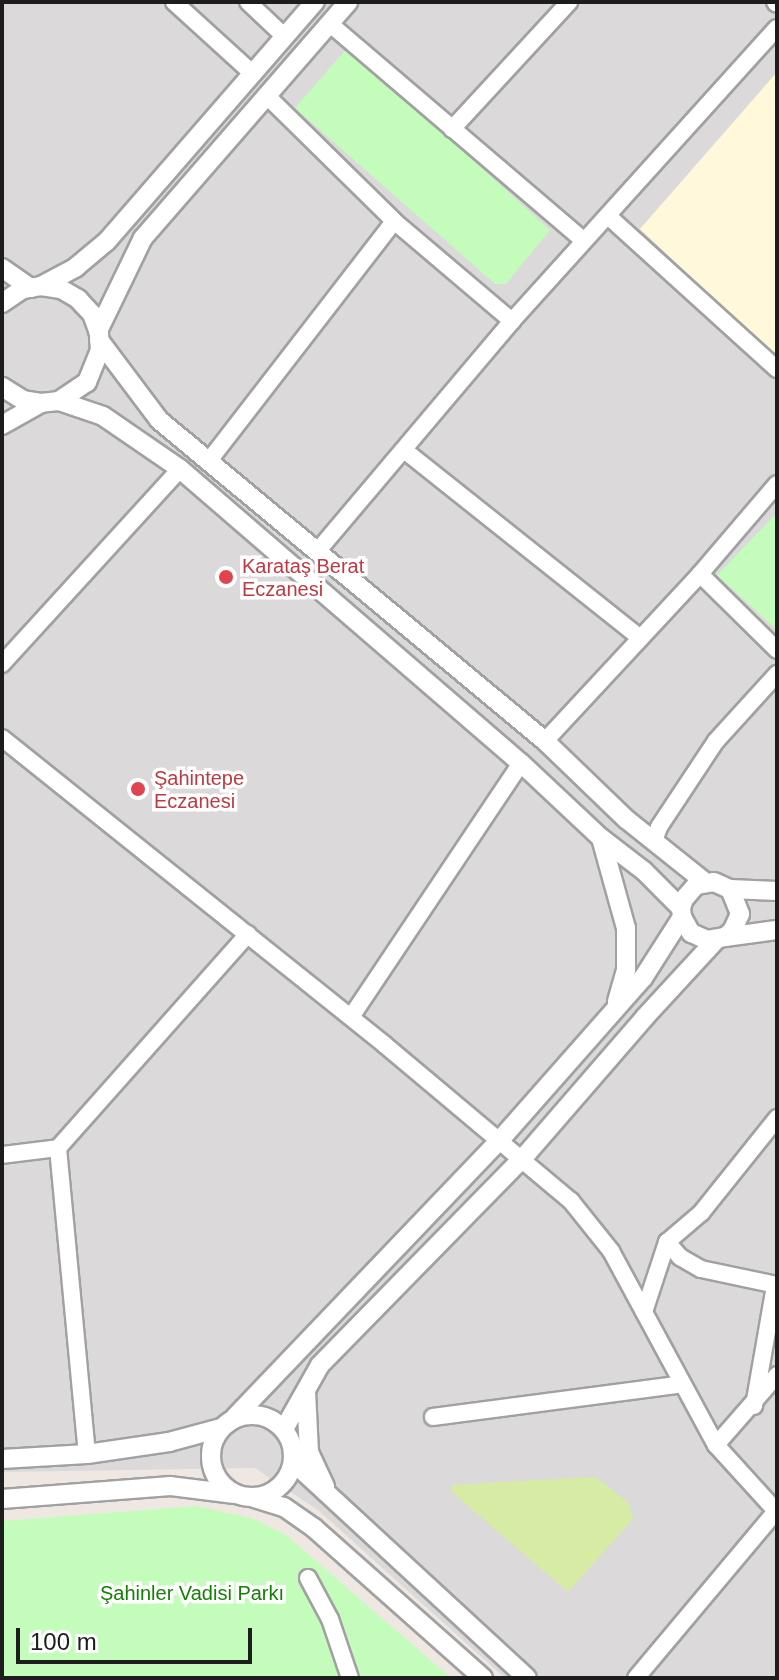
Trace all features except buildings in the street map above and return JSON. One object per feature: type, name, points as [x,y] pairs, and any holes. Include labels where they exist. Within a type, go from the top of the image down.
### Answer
[{"type":"street","points":[[174,2],[253,74]]},
{"type":"street","points":[[248,2],[285,37]]},
{"type":"street","points":[[2,303],[76,267],[107,241],[315,2]]},
{"type":"street","points":[[2,425],[87,382],[96,367],[99,335],[143,238],[348,2]]},
{"type":"street","points":[[452,129],[569,2]]},
{"type":"street","points":[[329,23],[584,241]]},
{"type":"street","points":[[317,552],[512,321],[777,28]]},
{"type":"street","points":[[267,96],[394,221],[512,321]]},
{"type":"street","points":[[608,216],[777,369]]},
{"type":"street","points":[[208,462],[394,221]]},
{"type":"street","points":[[2,268],[36,287],[61,289],[78,299],[92,314],[99,335],[159,420],[545,741],[654,841],[705,882]]},
{"type":"street","points":[[2,387],[23,400],[50,402],[103,416],[180,469],[521,763],[601,838],[644,871],[682,912],[698,938],[776,936]]},
{"type":"street","points":[[404,450],[640,638]]},
{"type":"street","points":[[2,664],[180,469]]},
{"type":"street","points":[[545,741],[700,574],[777,484]]},
{"type":"street","points":[[700,574],[777,650]]},
{"type":"street","points":[[654,841],[659,827],[716,741],[777,674]]},
{"type":"street","points":[[2,738],[523,1158],[571,1201],[611,1251],[716,1445],[777,1512],[636,1678]]},
{"type":"street","points":[[351,1017],[521,763]]},
{"type":"street","points":[[601,838],[626,928],[626,970],[614,1011]]},
{"type":"street","points":[[235,1494],[213,1473],[210,1459],[212,1443],[500,1140],[643,978],[682,912],[689,891],[705,882],[714,882],[730,889],[777,891]]},
{"type":"street","points":[[284,1429],[320,1365],[523,1158],[645,1017],[737,923],[739,905],[730,889]]},
{"type":"street","points":[[2,1155],[58,1148],[248,934]]},
{"type":"street","points":[[644,1312],[667,1242],[701,1213],[777,1118]]},
{"type":"street","points":[[58,1148],[87,1454]]},
{"type":"street","points":[[667,1242],[680,1257],[701,1269],[776,1286],[754,1406]]},
{"type":"street","points":[[716,1445],[754,1406],[777,1375]]},
{"type":"street","points":[[433,1417],[682,1384]]},
{"type":"street","points":[[306,1389],[309,1452],[330,1496]]},
{"type":"street","points":[[2,1459],[87,1454],[169,1442],[253,1414],[270,1418],[284,1429],[292,1444],[293,1462],[289,1478],[273,1492],[254,1498]]},
{"type":"street","points":[[293,1462],[527,1678]]},
{"type":"street","points":[[2,1499],[170,1486],[235,1494],[284,1507],[314,1528],[483,1678]]},
{"type":"street","points":[[308,1578],[330,1619],[350,1678]]},
{"type":"shaded area","points":[[2,2],[777,2],[777,1678],[505,1678],[319,1511],[255,1468],[2,1472]]},
{"type":"shaded area","points":[[777,72],[777,358],[640,229]]},
{"type":"green space","points":[[348,47],[550,230],[506,284],[495,284],[295,108]]},
{"type":"green space","points":[[777,513],[777,630],[717,575]]},
{"type":"green space","points":[[595,1477],[628,1502],[633,1519],[568,1592],[452,1492],[451,1485]]},
{"type":"green space","name":"Şahinler Vadisi Parkı","points":[[197,1506],[254,1519],[286,1535],[451,1678],[2,1678],[2,1521]]},
{"type":"place","name":"Karataş Berat Eczanesi","points":[[226,577]]},
{"type":"place","name":"Şahintepe Eczanesi","points":[[138,789]]}]
